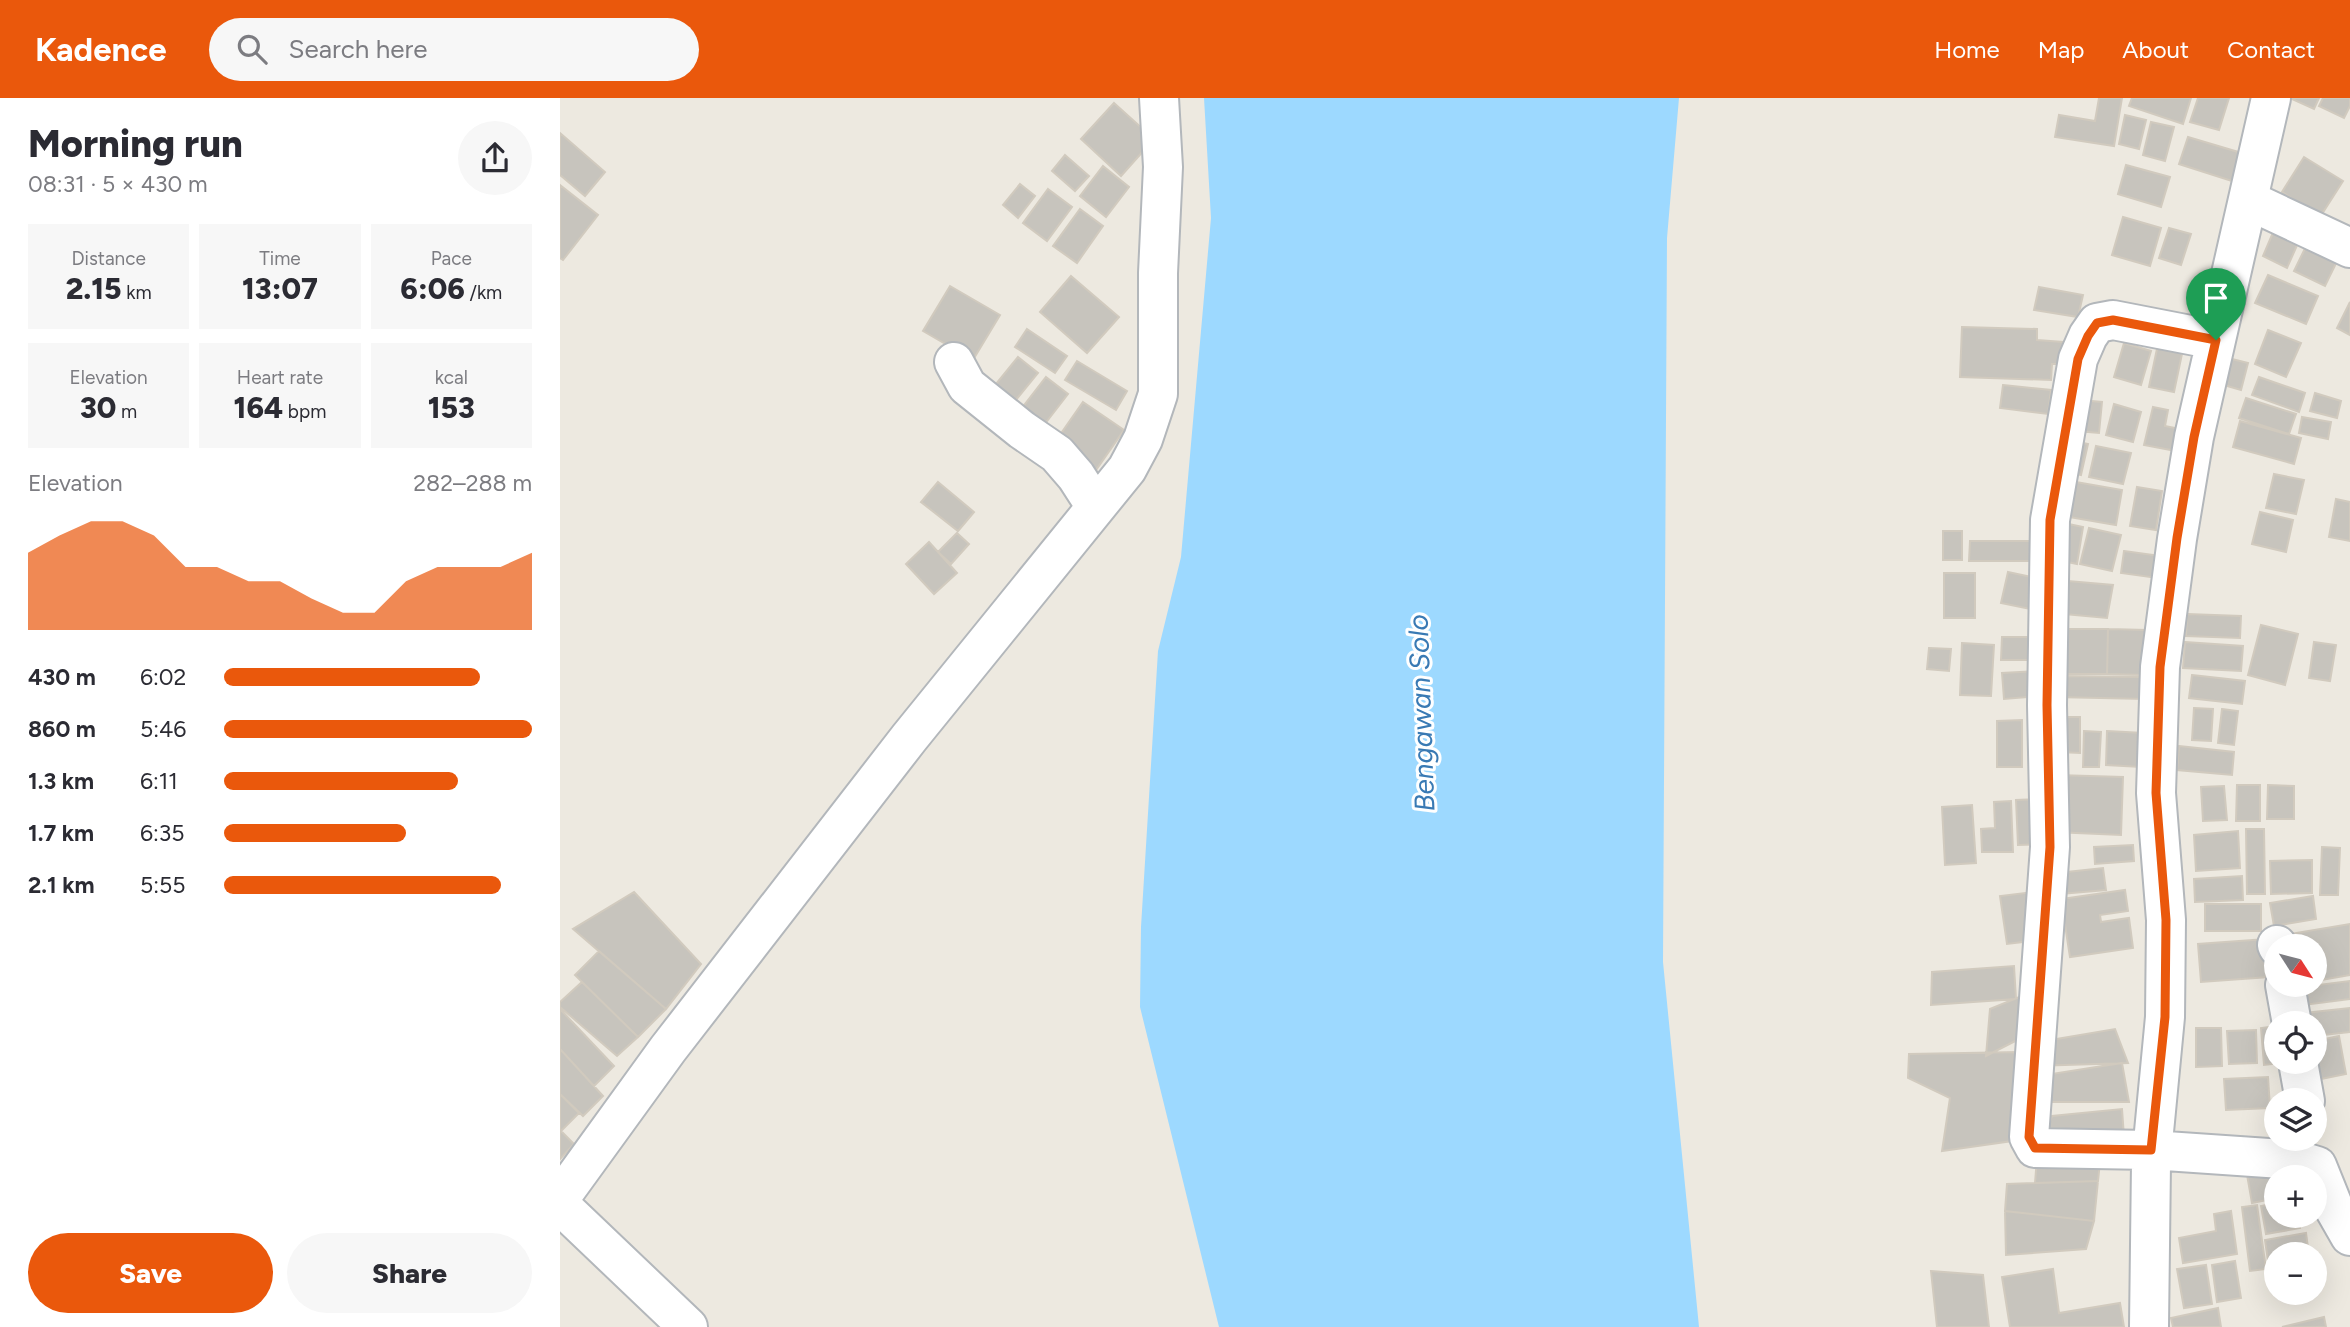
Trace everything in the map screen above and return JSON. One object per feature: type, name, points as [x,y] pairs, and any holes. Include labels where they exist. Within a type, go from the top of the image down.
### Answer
[{"type":"street","points":[[560,1198],[668,1049],[900,748],[1096,508],[1132,459],[1143,439],[1158,394],[1159,246],[1163,167],[1160,111],[1129,98]]},
{"type":"street","points":[[2149,1327],[2151,1150],[2165,1017],[2166,920],[2156,793],[2160,667],[2194,437],[2271,98]]},
{"type":"street","points":[[2248,200],[2350,248]]},
{"type":"street","points":[[2216,340],[2113,320],[2097,323],[2078,359],[2050,520],[2047,705],[2050,847],[2029,1137],[2035,1148],[2151,1150],[2297,1160],[2315,1153],[2334,1208],[2350,1236]]},
{"type":"street","points":[[954,362],[968,386],[1022,430],[1057,454],[1076,476],[1096,508]]},
{"type":"street","points":[[560,1205],[688,1327]]},
{"type":"water","name":"Bengawan Solo","points":[[1204,98],[1679,98],[1667,238],[1663,962],[1699,1327],[1219,1327],[1140,1007],[1141,927],[1158,651],[1181,557],[1211,218]]},
{"type":"building","points":[[2099,98],[2122,98],[2114,146],[2055,137],[2059,115],[2095,121]]},
{"type":"building","points":[[2132,98],[2191,98],[2183,124],[2129,106]]},
{"type":"building","points":[[2198,98],[2229,98],[2219,130],[2190,122]]},
{"type":"building","points":[[2290,98],[2319,98],[2314,109]]},
{"type":"building","points":[[2323,98],[2350,98],[2350,106],[2344,118],[2319,106]]},
{"type":"building","points":[[1114,103],[1154,139],[1121,176],[1081,139]]},
{"type":"building","points":[[2125,115],[2146,120],[2139,149],[2119,144]]},
{"type":"building","points":[[2151,122],[2174,127],[2165,161],[2143,155]]},
{"type":"building","points":[[560,133],[605,172],[585,196],[560,175]]},
{"type":"building","points":[[2188,137],[2245,154],[2235,182],[2179,164]]},
{"type":"building","points":[[1065,155],[1089,176],[1075,191],[1052,171]]},
{"type":"building","points":[[2304,157],[2343,181],[2320,217],[2282,192]]},
{"type":"building","points":[[2126,165],[2170,177],[2161,207],[2118,194]]},
{"type":"building","points":[[1103,166],[1129,187],[1106,217],[1080,196]]},
{"type":"building","points":[[1020,184],[1035,196],[1018,218],[1003,205]]},
{"type":"building","points":[[560,185],[598,215],[563,260],[560,258]]},
{"type":"building","points":[[1048,189],[1072,207],[1047,241],[1023,223]]},
{"type":"building","points":[[1080,209],[1103,226],[1077,263],[1053,246]]},
{"type":"building","points":[[2123,217],[2161,228],[2150,266],[2112,255]]},
{"type":"building","points":[[2277,223],[2302,234],[2287,268],[2263,256]]},
{"type":"building","points":[[2169,228],[2191,234],[2181,265],[2159,258]]},
{"type":"building","points":[[2312,234],[2343,249],[2325,286],[2294,271]]},
{"type":"building","points":[[2268,275],[2318,296],[2306,324],[2255,303]]},
{"type":"building","points":[[1071,276],[1119,317],[1087,353],[1040,312]]},
{"type":"building","points":[[950,286],[1000,315],[973,360],[923,331]]},
{"type":"building","points":[[2039,287],[2083,295],[2078,317],[2034,310]]},
{"type":"building","points":[[2350,302],[2350,335],[2337,328]]},
{"type":"building","points":[[1962,327],[2037,329],[2037,340],[2063,342],[2062,364],[2052,364],[2051,380],[1960,377]]},
{"type":"building","points":[[1027,329],[1067,356],[1055,373],[1015,347]]},
{"type":"building","points":[[2268,330],[2301,343],[2286,377],[2255,364]]},
{"type":"building","points":[[2124,343],[2151,351],[2141,385],[2114,377]]},
{"type":"building","points":[[2158,344],[2183,349],[2174,392],[2149,387]]},
{"type":"building","points":[[1018,357],[1038,373],[1011,406],[991,390]]},
{"type":"building","points":[[2224,357],[2248,363],[2241,390],[2217,383]]},
{"type":"building","points":[[1077,361],[1127,391],[1116,410],[1065,380]]},
{"type":"building","points":[[1046,377],[1068,394],[1037,434],[1015,417]]},
{"type":"building","points":[[2259,377],[2305,393],[2299,412],[2252,395]]},
{"type":"building","points":[[2003,385],[2051,390],[2048,414],[2000,408]]},
{"type":"building","points":[[2315,393],[2341,401],[2337,418],[2310,411]]},
{"type":"building","points":[[2246,398],[2296,414],[2289,434],[2239,418]]},
{"type":"building","points":[[2080,400],[2102,402],[2099,433],[2077,431]]},
{"type":"building","points":[[1083,402],[1124,430],[1096,470],[1055,442]]},
{"type":"building","points":[[2114,404],[2141,412],[2133,442],[2106,435]]},
{"type":"building","points":[[2153,407],[2168,410],[2165,426],[2180,429],[2176,451],[2144,445]]},
{"type":"building","points":[[2302,417],[2331,422],[2328,439],[2299,433]]},
{"type":"building","points":[[2240,421],[2301,438],[2294,464],[2233,447]]},
{"type":"building","points":[[2074,441],[2088,444],[2081,475],[2067,472]]},
{"type":"building","points":[[2096,446],[2131,453],[2123,484],[2089,477]]},
{"type":"building","points":[[2274,474],[2304,480],[2296,514],[2266,508]]},
{"type":"building","points":[[938,482],[974,512],[958,531],[921,502]]},
{"type":"building","points":[[2076,482],[2122,490],[2116,525],[2069,517]]},
{"type":"building","points":[[2137,487],[2162,491],[2156,530],[2130,526]]},
{"type":"building","points":[[2336,499],[2350,502],[2350,541],[2329,537]]},
{"type":"building","points":[[2260,512],[2293,520],[2286,552],[2252,544]]},
{"type":"building","points":[[2064,523],[2083,527],[2077,564],[2058,560]]},
{"type":"building","points":[[2089,528],[2121,535],[2112,571],[2080,564]]},
{"type":"building","points":[[1943,531],[1962,531],[1962,560],[1943,560]]},
{"type":"building","points":[[957,533],[969,544],[951,564],[938,552]]},
{"type":"building","points":[[1970,541],[2040,541],[2040,561],[1969,561]]},
{"type":"building","points":[[929,542],[957,573],[934,594],[906,564]]},
{"type":"building","points":[[2124,551],[2161,556],[2157,578],[2121,573]]},
{"type":"building","points":[[2008,572],[2041,579],[2035,610],[2001,603]]},
{"type":"building","points":[[1944,573],[1975,573],[1975,618],[1944,618]]},
{"type":"building","points":[[2056,580],[2113,585],[2107,618],[2054,613]]},
{"type":"building","points":[[2187,614],[2241,616],[2240,638],[2186,636]]},
{"type":"building","points":[[2261,625],[2298,634],[2285,685],[2248,675]]},
{"type":"building","points":[[2065,629],[2108,629],[2107,674],[2064,674]]},
{"type":"building","points":[[2108,629],[2146,630],[2145,675],[2107,674]]},
{"type":"building","points":[[2002,637],[2042,637],[2041,660],[2001,660]]},
{"type":"building","points":[[2185,642],[2243,646],[2241,671],[2183,668]]},
{"type":"building","points":[[2314,642],[2336,645],[2330,681],[2309,678]]},
{"type":"building","points":[[1962,643],[1994,645],[1991,696],[1960,695]]},
{"type":"building","points":[[1929,648],[1951,649],[1949,671],[1927,669]]},
{"type":"building","points":[[2038,671],[2040,696],[2004,699],[2002,673]]},
{"type":"building","points":[[2192,675],[2245,681],[2242,704],[2189,698]]},
{"type":"building","points":[[2056,676],[2145,677],[2145,699],[2055,697]]},
{"type":"building","points":[[2194,708],[2213,709],[2211,741],[2192,740]]},
{"type":"building","points":[[2222,709],[2238,711],[2234,745],[2218,743]]},
{"type":"building","points":[[2058,717],[2080,717],[2080,753],[2059,752]]},
{"type":"building","points":[[2022,720],[2022,767],[1997,767],[1997,721]]},
{"type":"building","points":[[2084,731],[2101,732],[2099,767],[2083,767]]},
{"type":"building","points":[[2107,731],[2143,733],[2141,767],[2106,765]]},
{"type":"building","points":[[2179,746],[2234,752],[2232,775],[2177,770]]},
{"type":"building","points":[[2056,775],[2123,777],[2121,835],[2054,832]]},
{"type":"building","points":[[2237,785],[2260,785],[2260,821],[2236,821]]},
{"type":"building","points":[[2268,785],[2294,786],[2294,819],[2267,819]]},
{"type":"building","points":[[2224,786],[2227,820],[2203,821],[2201,787]]},
{"type":"building","points":[[2042,799],[2044,844],[2018,845],[2016,800]]},
{"type":"building","points":[[2011,801],[2013,852],[1982,852],[1981,829],[1995,828],[1994,802]]},
{"type":"building","points":[[1972,805],[1976,863],[1945,865],[1942,807]]},
{"type":"building","points":[[2246,829],[2264,829],[2265,894],[2247,894]]},
{"type":"building","points":[[2238,831],[2240,868],[2196,871],[2194,835]]},
{"type":"building","points":[[2133,845],[2134,861],[2095,864],[2094,847]]},
{"type":"building","points":[[2322,847],[2340,848],[2338,895],[2320,895]]},
{"type":"building","points":[[2312,860],[2312,893],[2271,894],[2270,861]]},
{"type":"building","points":[[2103,868],[2106,890],[2061,894],[2058,873]]},
{"type":"building","points":[[2242,876],[2243,900],[2195,902],[2194,879]]},
{"type":"building","points":[[2125,890],[2128,911],[2100,915],[2101,922],[2129,918],[2133,948],[2070,957],[2061,899]]},
{"type":"building","points":[[634,892],[701,964],[666,1009],[573,929]]},
{"type":"building","points":[[2033,892],[2039,940],[2007,944],[2000,896]]},
{"type":"building","points":[[2313,896],[2316,919],[2274,926],[2270,903]]},
{"type":"building","points":[[2205,904],[2261,904],[2261,931],[2205,931]]},
{"type":"building","points":[[2350,924],[2350,975],[2328,979],[2328,934],[2290,934]]},
{"type":"building","points":[[2264,939],[2264,977],[2201,982],[2198,944]]},
{"type":"building","points":[[599,951],[666,1009],[638,1037],[575,975]]},
{"type":"building","points":[[2014,966],[2016,999],[1931,1005],[1932,972]]},
{"type":"building","points":[[2350,981],[2350,999],[2304,1005],[2303,998],[2328,998],[2328,984]]},
{"type":"building","points":[[582,982],[638,1037],[617,1056],[560,1007],[560,1002]]},
{"type":"building","points":[[2029,993],[2025,1036],[1986,1056],[1990,1009]]},
{"type":"building","points":[[2350,1008],[2350,1032],[2327,1035],[2327,1011],[2323,1011]]},
{"type":"building","points":[[560,1009],[614,1066],[594,1086],[560,1049]]},
{"type":"building","points":[[2196,1028],[2221,1028],[2222,1066],[2196,1067]]},
{"type":"building","points":[[2261,1028],[2264,1028],[2264,1065]]},
{"type":"building","points":[[2115,1029],[2128,1063],[2034,1066],[2051,1040]]},
{"type":"building","points":[[2256,1030],[2257,1063],[2229,1064],[2227,1031]]},
{"type":"building","points":[[2339,1036],[2346,1074],[2316,1080],[2316,1074],[2327,1074],[2327,1038]]},
{"type":"building","points":[[560,1049],[603,1096],[583,1116],[560,1094]]},
{"type":"building","points":[[2019,1052],[2012,1141],[1942,1151],[1950,1098],[1908,1078],[1909,1054]]},
{"type":"building","points":[[2122,1063],[2129,1102],[2043,1102],[2045,1075]]},
{"type":"building","points":[[2268,1077],[2269,1088],[2264,1088],[2264,1108],[2226,1110],[2224,1079]]},
{"type":"building","points":[[560,1094],[579,1113],[560,1132]]},
{"type":"building","points":[[2122,1109],[2124,1137],[2044,1135],[2052,1116]]},
{"type":"building","points":[[560,1130],[574,1144],[560,1159]]},
{"type":"building","points":[[2037,1158],[2100,1162],[2098,1181],[2035,1183]]},
{"type":"building","points":[[2246,1169],[2264,1174],[2264,1201],[2252,1203]]},
{"type":"building","points":[[2098,1181],[2094,1221],[2005,1211],[2007,1184]]},
{"type":"building","points":[[2257,1205],[2264,1269],[2250,1271],[2242,1207]]},
{"type":"building","points":[[2005,1211],[2094,1221],[2086,1249],[2006,1255]]},
{"type":"building","points":[[2231,1211],[2237,1254],[2183,1263],[2179,1238],[2216,1231],[2214,1214]]},
{"type":"building","points":[[2265,1228],[2300,1228],[2266,1234]]},
{"type":"building","points":[[2306,1233],[2307,1242],[2265,1242]]},
{"type":"building","points":[[2235,1261],[2241,1298],[2217,1302],[2212,1265]]},
{"type":"building","points":[[2206,1265],[2212,1304],[2184,1308],[2177,1269]]},
{"type":"building","points":[[2053,1269],[2059,1313],[2120,1303],[2124,1327],[2010,1327],[2002,1277]]},
{"type":"building","points":[[1931,1271],[1983,1275],[1989,1327],[1937,1327]]},
{"type":"building","points":[[2218,1308],[2221,1327],[2173,1327],[2171,1318]]},
{"type":"building","points":[[2324,1317],[2326,1327],[2282,1327]]},
{"type":"route","points":[[2113,320],[2216,340],[2194,437],[2160,667],[2156,793],[2166,920],[2165,1017],[2151,1150],[2035,1148],[2029,1137],[2050,847],[2047,705],[2050,520],[2078,359],[2097,323],[2113,320]]}]
